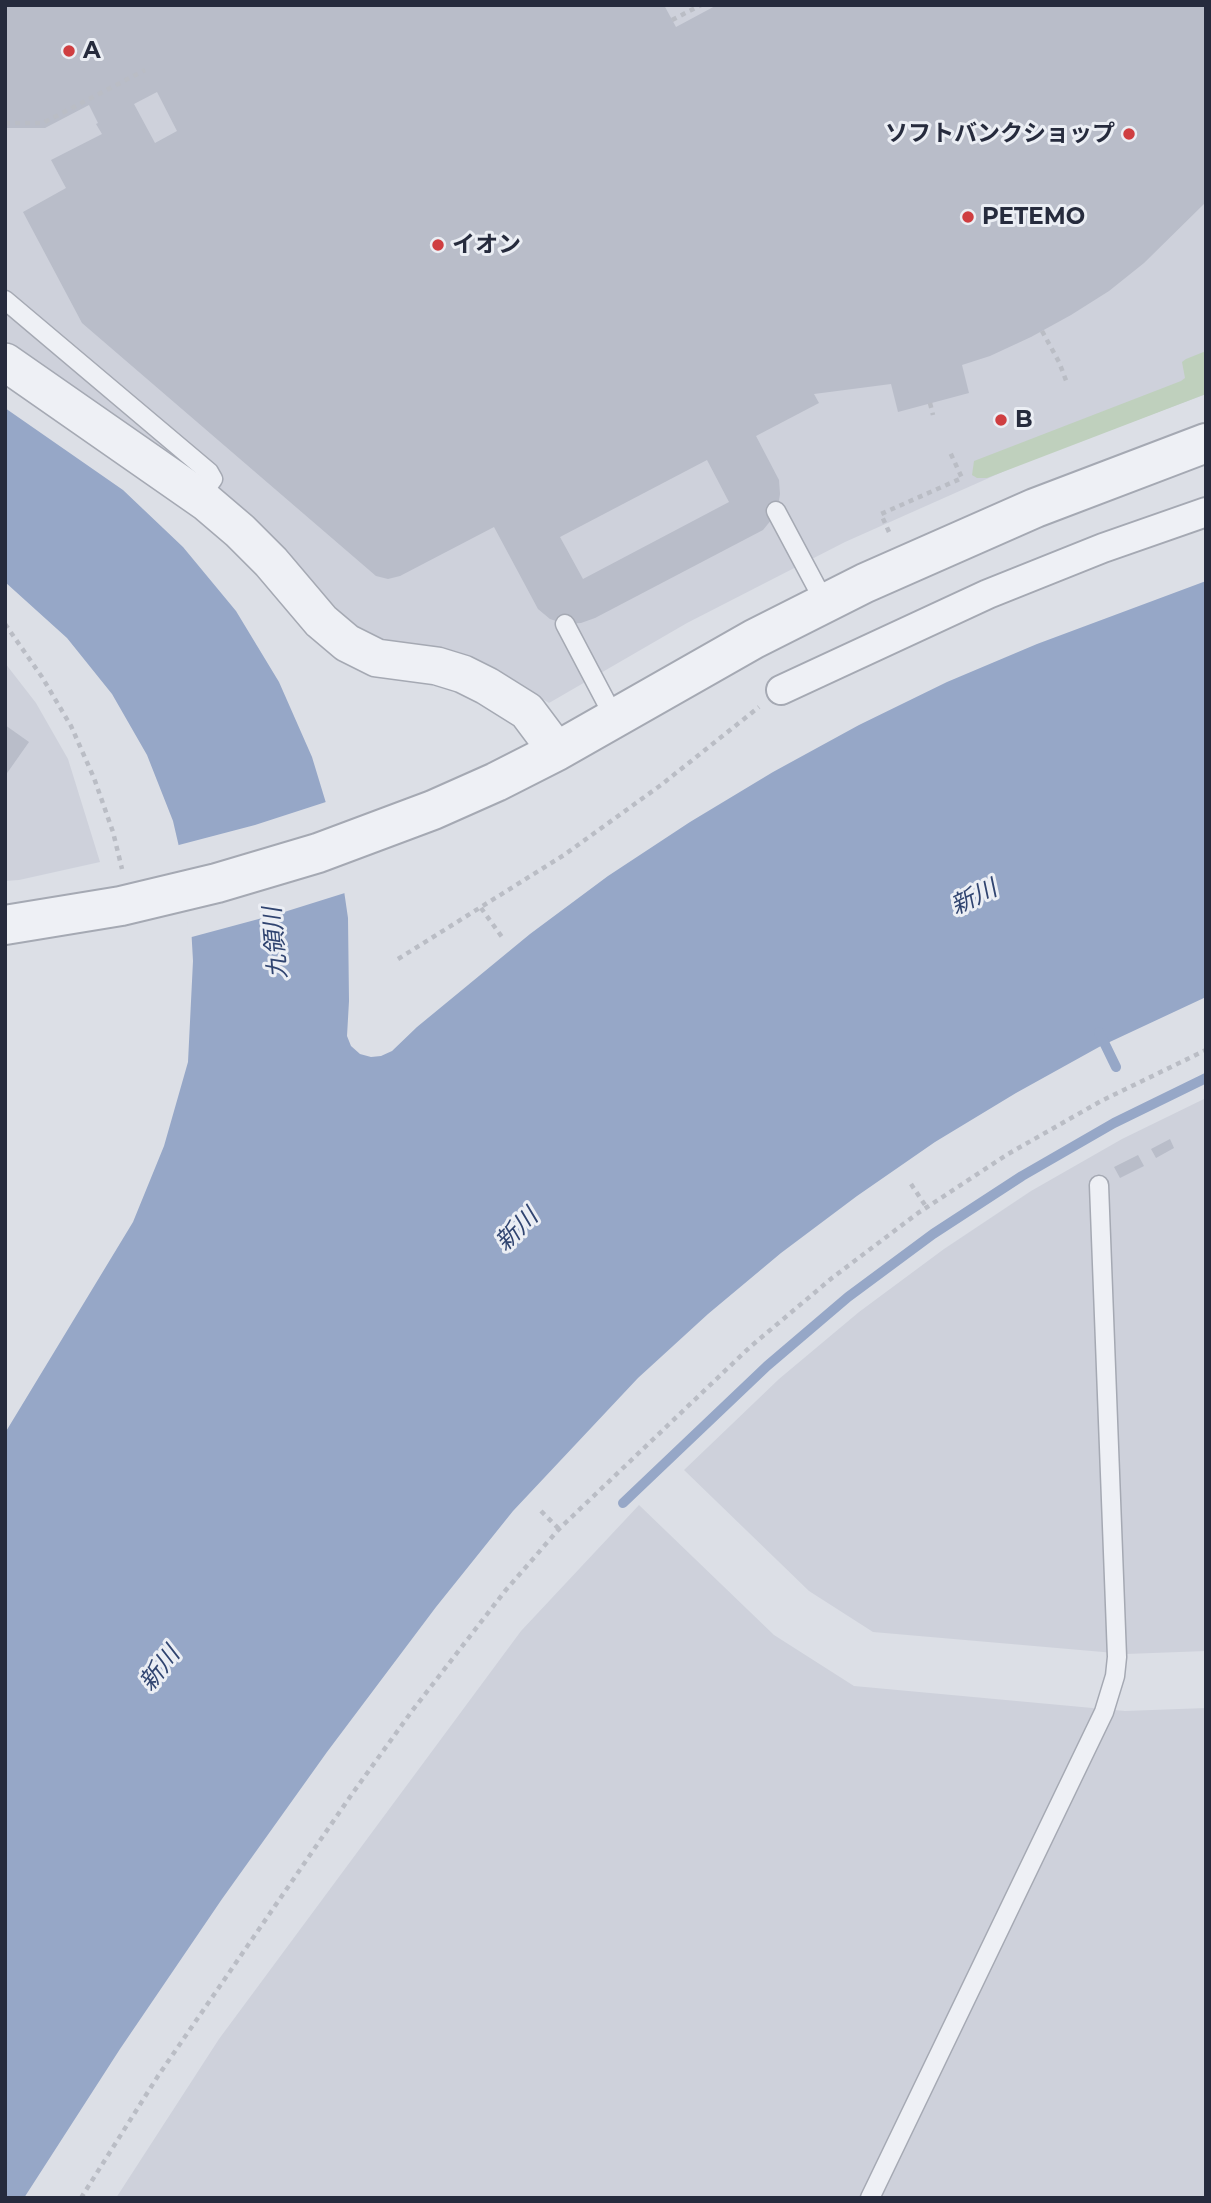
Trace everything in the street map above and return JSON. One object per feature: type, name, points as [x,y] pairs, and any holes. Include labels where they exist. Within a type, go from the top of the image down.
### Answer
[{"type":"street","points":[[5,362],[200,497],[240,531],[271,562],[321,621],[346,643],[377,658],[437,666],[463,674],[487,686],[527,711],[557,751]]},
{"type":"street","points":[[5,925],[166,896],[268,869],[368,836],[496,782],[615,719],[754,639],[921,557],[1001,522],[1206,443]]},
{"type":"street","points":[[781,690],[988,594],[1103,548],[1206,512]]},
{"type":"lane","points":[[5,300],[209,472],[213,479],[200,497]]},
{"type":"lane","points":[[776,511],[825,603]]},
{"type":"lane","points":[[565,624],[615,719]]},
{"type":"lane","points":[[870,2198],[1104,1712],[1115,1676],[1099,1185]]},
{"type":"path","points":[[672,20],[701,5]]},
{"type":"path","points":[[5,123],[43,123],[145,70]]},
{"type":"path","points":[[1042,331],[1067,383]]},
{"type":"path","points":[[930,403],[933,415]]},
{"type":"path","points":[[889,533],[881,514],[962,478],[949,450]]},
{"type":"path","points":[[5,624],[42,677],[71,726],[94,778],[113,832],[122,869]]},
{"type":"path","points":[[398,959],[613,821],[781,690]]},
{"type":"path","points":[[481,908],[502,937]]},
{"type":"path","points":[[80,2198],[158,2076],[352,1794],[505,1591],[559,1529],[750,1347],[832,1278],[927,1208],[1008,1154],[1101,1101],[1206,1050]]},
{"type":"path","points":[[911,1184],[927,1208]]},
{"type":"path","points":[[541,1511],[559,1529]]},
{"type":"shaded area","points":[[5,5],[1206,5],[1206,394],[1018,465],[845,542],[687,623],[549,703],[496,670],[383,641],[356,628],[334,608],[284,550],[217,488],[5,340]]},
{"type":"shaded area","points":[[5,663],[36,703],[68,759],[100,862],[5,881]]},
{"type":"shaded area","points":[[1206,1098],[1206,1651],[1126,1654],[873,1632],[809,1591],[684,1470],[779,1379],[859,1312],[944,1249],[1031,1191],[1122,1139]]},
{"type":"shaded area","points":[[639,1505],[774,1635],[854,1686],[1125,1711],[1206,1708],[1206,2198],[116,2198],[219,2039],[521,1631]]},
{"type":"green space","points":[[1206,351],[1206,394],[987,478],[972,475],[974,461],[1181,381],[1185,378],[1182,362]]},
{"type":"water","points":[[5,408],[123,490],[183,547],[236,611],[279,682],[312,757],[336,836],[348,918],[347,1036],[351,1046],[360,1054],[371,1057],[392,1051],[417,1027],[530,934],[608,876],[773,772],[859,725],[947,682],[1037,644],[1206,581],[1206,997],[1099,1047],[935,1142],[781,1253],[708,1314],[638,1378],[513,1511],[436,1607],[327,1752],[120,2049],[24,2198],[5,2198],[5,1433],[133,1222],[164,1146],[188,1062],[193,961],[189,890],[173,821],[147,755],[112,694],[67,638],[5,582]]},
{"type":"pier","points":[[329,801],[339,836],[348,892],[188,938],[185,890],[175,846],[255,825]]},
{"type":"building","points":[[5,5],[664,5],[676,27],[717,5],[1206,5],[1206,202],[1144,263],[1109,291],[1031,337],[990,356],[962,365],[969,393],[898,412],[891,384],[814,394],[819,403],[756,436],[779,480],[778,507],[763,530],[581,623],[565,624],[550,619],[538,609],[494,527],[400,576],[388,579],[376,576],[82,323],[23,212],[66,188],[51,160],[102,134],[89,105],[45,128],[5,128]],"holes":[[[157,92],[177,131],[155,143],[134,104]],[[707,460],[729,502],[583,579],[560,537]]]},
{"type":"building","points":[[5,725],[29,742],[5,776]]},
{"type":"building","points":[[1170,1139],[1174,1148],[1156,1158],[1151,1149]]},
{"type":"building","points":[[1138,1155],[1144,1166],[1120,1178],[1114,1167]]},
{"type":"waterway","points":[[1099,1032],[1116,1067]]},
{"type":"waterway","points":[[623,1503],[767,1366],[848,1297],[933,1234],[1022,1176],[1114,1123],[1206,1078]]},
{"type":"place","name":"A","points":[[69,51]]},
{"type":"place","name":"ソフトバンクショップ","points":[[1129,134]]},
{"type":"place","name":"PETEMO","points":[[968,217]]},
{"type":"place","name":"イオン","points":[[438,245]]},
{"type":"place","name":"B","points":[[1001,420]]},
{"type":"water label","name":"新川","points":[[974,898]]},
{"type":"water label","name":"九領川","points":[[276,943]]},
{"type":"water label","name":"新川","points":[[517,1230]]},
{"type":"water label","name":"新川","points":[[160,1669]]}]
